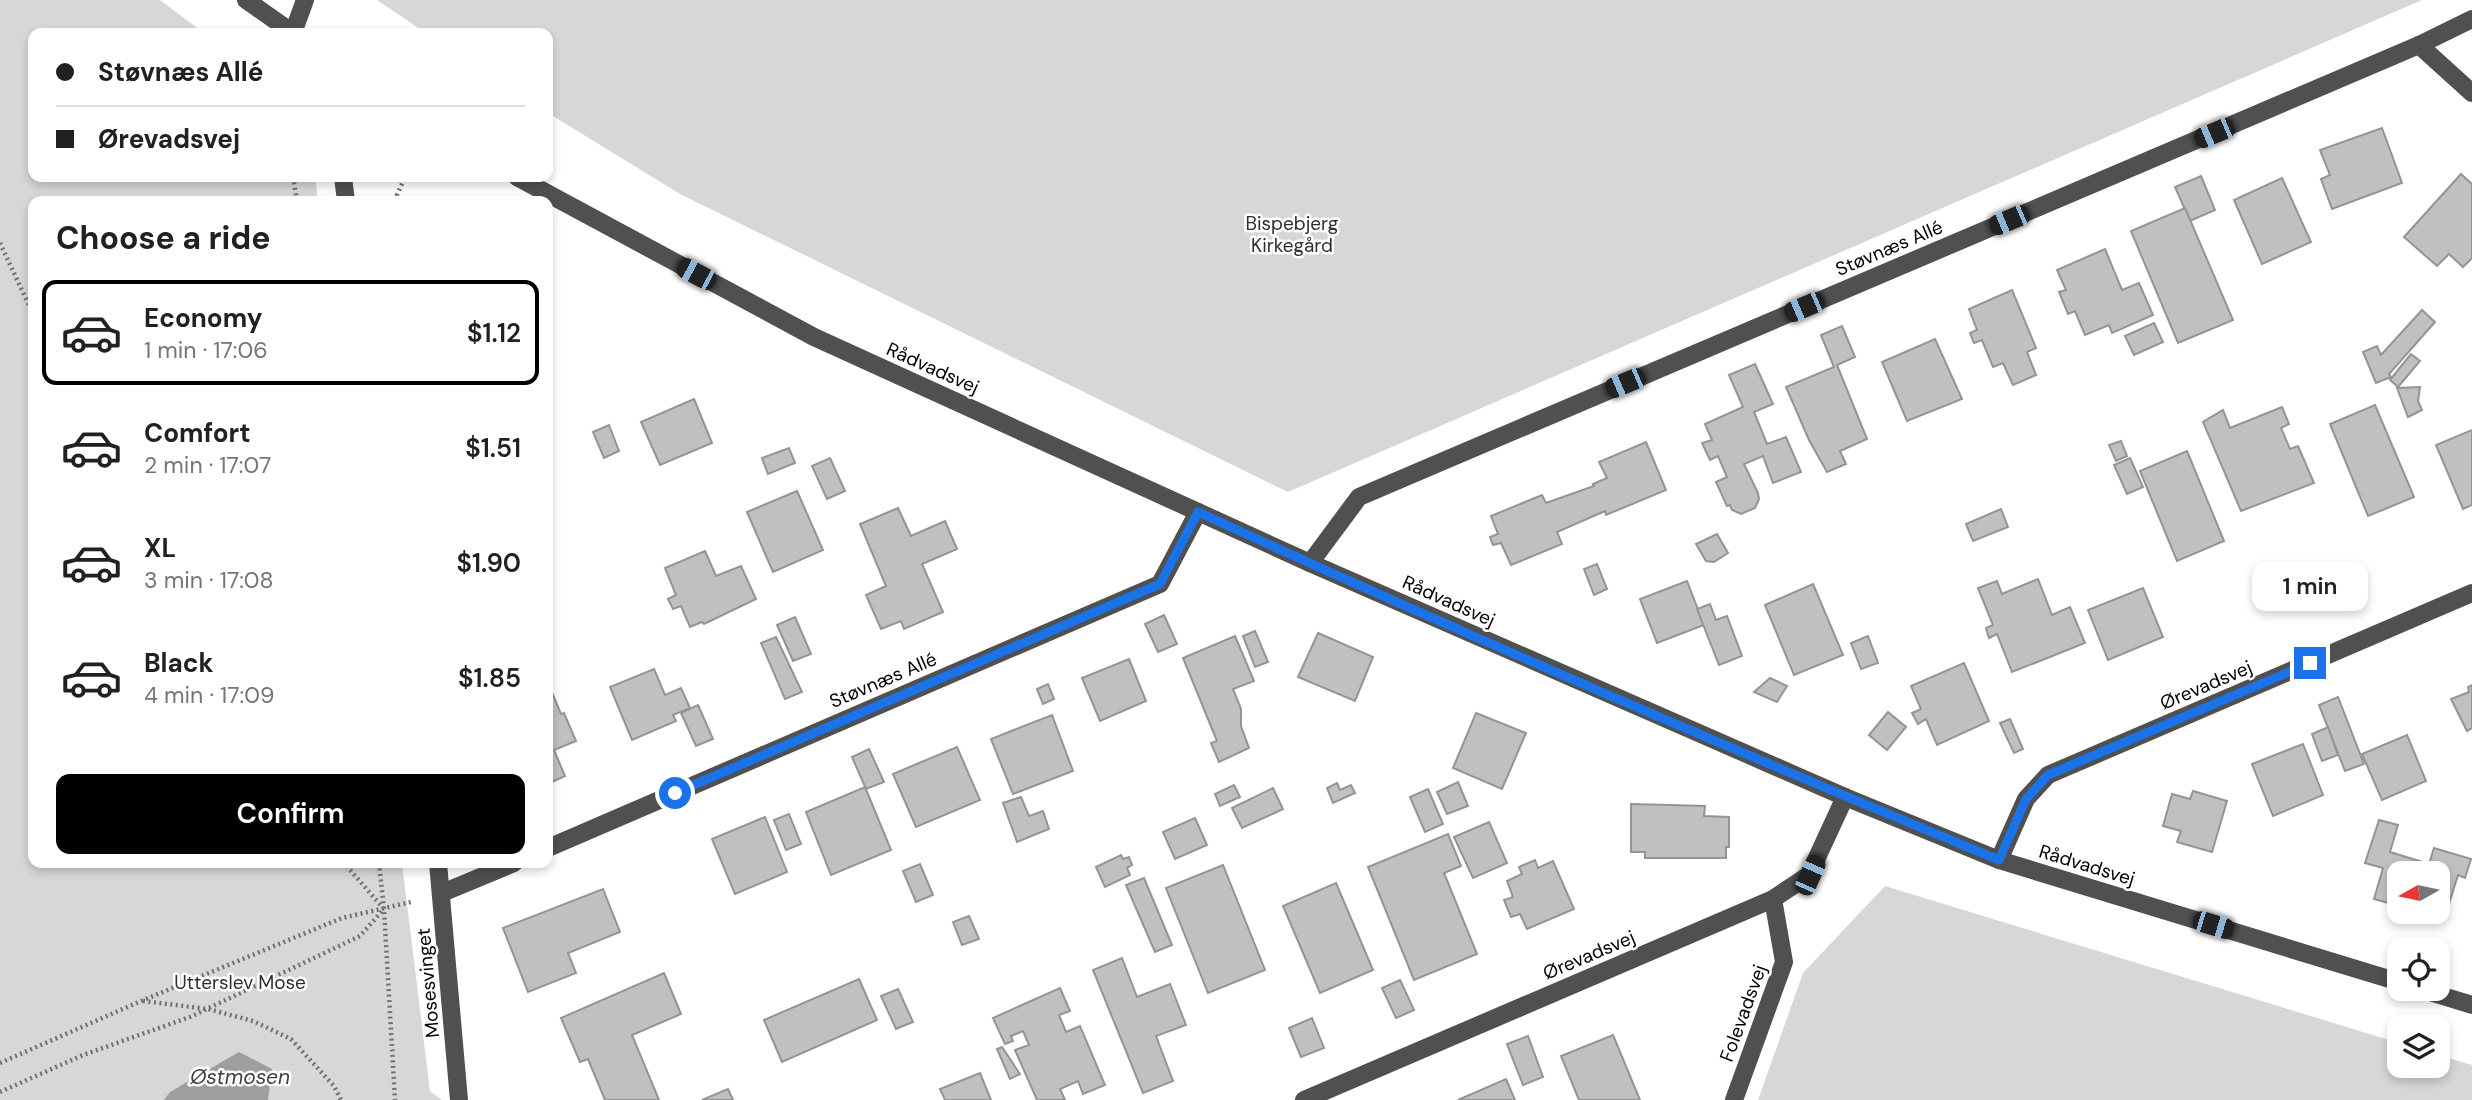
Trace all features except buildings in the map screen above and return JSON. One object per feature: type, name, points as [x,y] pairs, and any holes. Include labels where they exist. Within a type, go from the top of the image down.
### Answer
[{"type":"street","points":[[246,0],[286,28]]},
{"type":"street","points":[[295,28],[305,0]]},
{"type":"street","name":"Støvnæs Allé","points":[[1311,563],[1359,497],[2419,45],[2472,19]]},
{"type":"street","points":[[2419,45],[2472,93]]},
{"type":"street","name":"Rådvadsvej","points":[[526,182],[552,196]]},
{"type":"street","name":"Rådvadsvej","points":[[553,196],[814,337],[1311,563],[1845,797],[1999,860],[2387,978]]},
{"type":"street","name":"Støvnæs Allé","points":[[553,846],[1160,584],[1198,512]]},
{"type":"street","name":"Ørevadsvej","points":[[1999,860],[2026,799],[2048,775],[2472,593]]},
{"type":"street","name":"Ørevadsvej","points":[[1304,1100],[1773,899],[1810,875],[1845,797]]},
{"type":"street","name":"Mosesvinget","points":[[439,868],[459,1100]]},
{"type":"street","points":[[442,893],[502,868]]},
{"type":"street","name":"Folevadsvej","points":[[1734,1100],[1784,962],[1773,899]]},
{"type":"street","points":[[2450,998],[2472,1004]]},
{"type":"path","points":[[0,243],[28,303]]},
{"type":"path","points":[[348,868],[384,909]]},
{"type":"path","points":[[380,868],[395,1100]]},
{"type":"path","points":[[0,1063],[342,918],[442,893]]},
{"type":"path","points":[[0,1091],[83,1055],[208,1009],[360,936],[384,909]]},
{"type":"path","points":[[141,1001],[208,1009],[253,1021],[291,1039],[334,1086],[341,1100]]},
{"type":"green space","name":"Utterslev Mose","points":[[0,0],[160,0],[197,28],[28,28],[28,182],[316,182],[317,196],[28,196],[28,868],[403,868],[430,1091],[442,1100],[0,1100]]},
{"type":"green space","name":"Bispebjerg Kirkegård","points":[[377,0],[2422,0],[1288,492],[680,194],[553,116],[553,28],[419,28]]},
{"type":"green space","points":[[1885,886],[2387,1039],[2387,1078],[2450,1078],[2450,1059],[2472,1065],[2472,1100],[1758,1100],[1803,973]]},
{"type":"water","name":"Østmosen","points":[[239,1052],[272,1069],[268,1100],[164,1100],[170,1092]]},
{"type":"route","points":[[675,793],[1160,584],[1198,512],[1845,797],[1999,860],[2026,799],[2048,775],[2310,663]]}]
